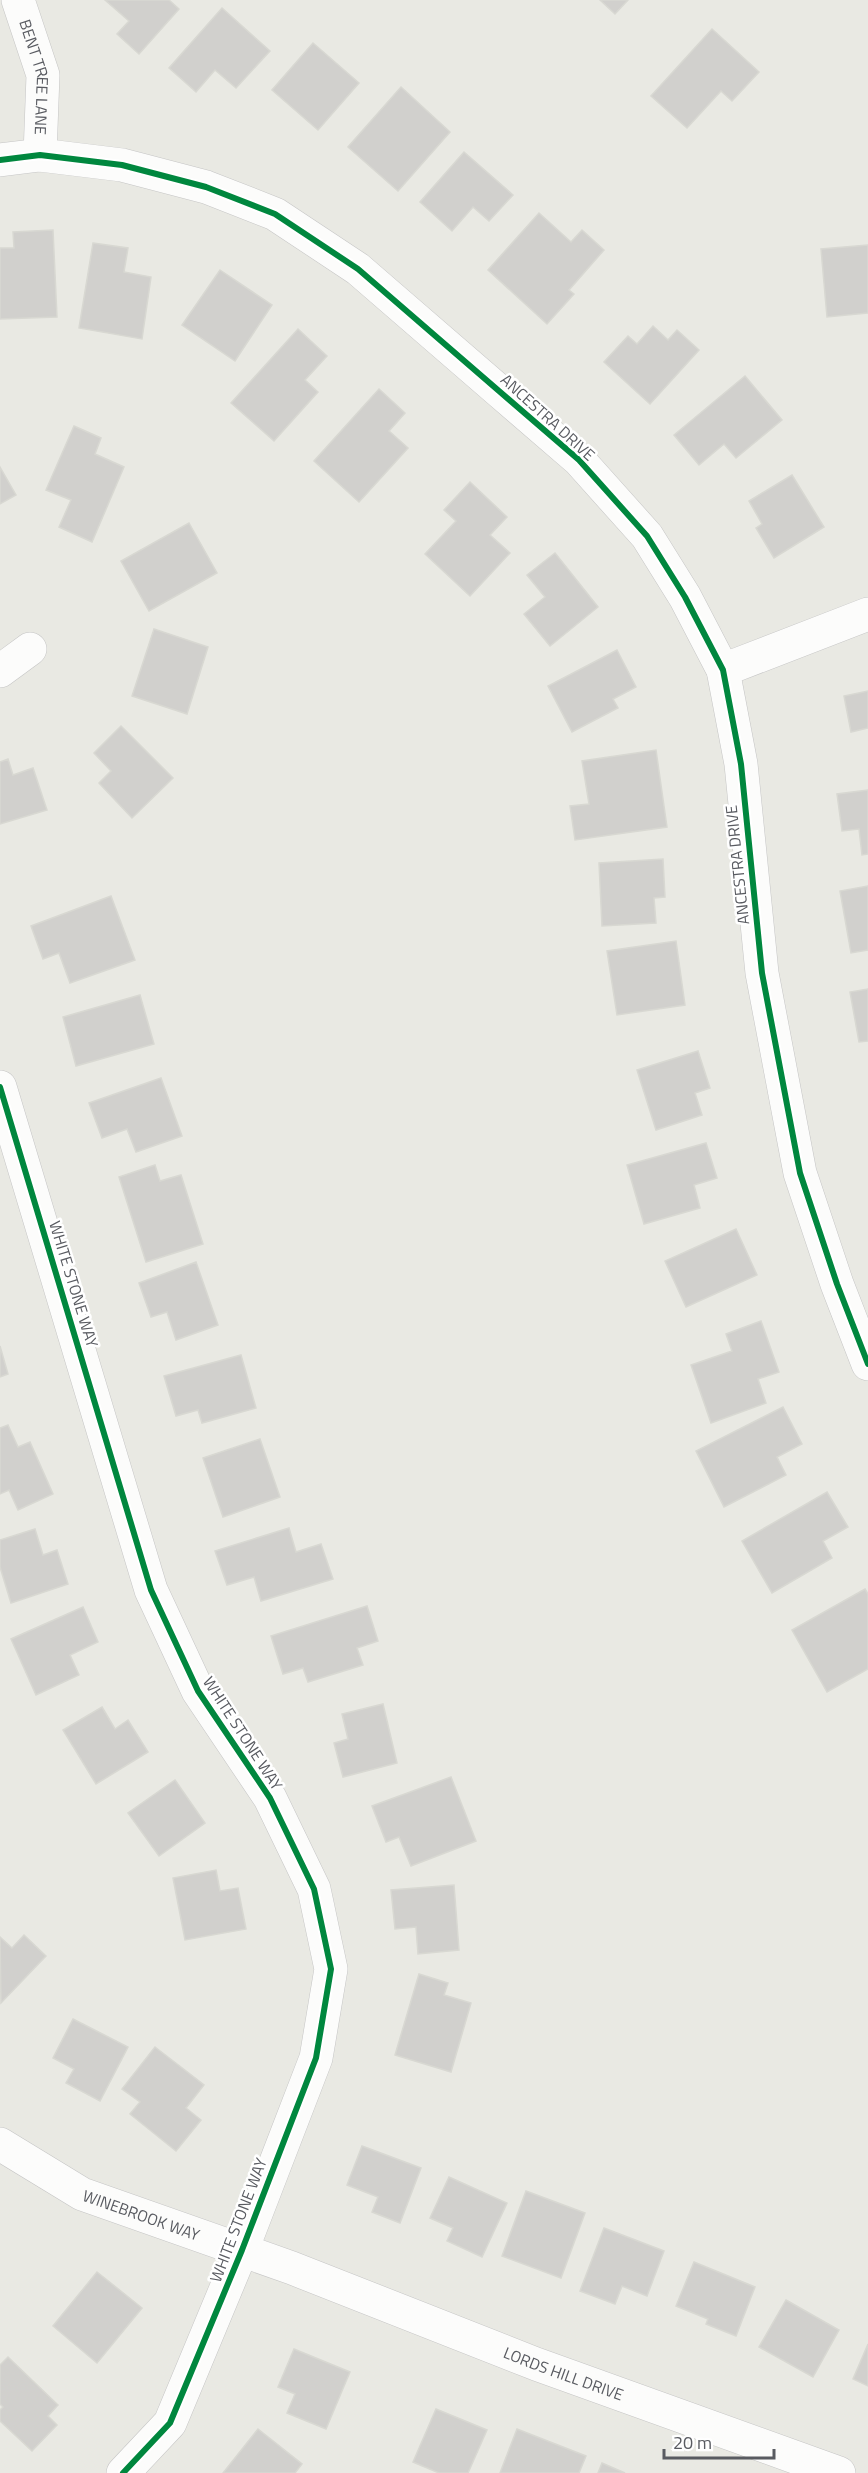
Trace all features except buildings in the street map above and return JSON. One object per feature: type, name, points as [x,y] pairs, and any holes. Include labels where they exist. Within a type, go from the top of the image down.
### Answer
[{"type":"street","name":"BENT TREE LANE","points":[[18,0],[43,75],[40,155]]},
{"type":"street","name":"ANCESTRA DRIVE","points":[[0,160],[40,155],[122,165],[206,187],[275,214],[358,269],[579,460],[646,536],[685,597],[723,670],[741,764],[762,974],[800,1173],[837,1284],[868,1364]]},
{"type":"street","points":[[723,670],[868,614]]},
{"type":"street","points":[[0,670],[30,649]]},
{"type":"street","name":"WHITE STONE WAY","points":[[0,1087],[151,1590],[198,1691],[270,1798],[314,1889],[331,1969],[316,2058],[242,2250],[170,2423],[123,2473]]},
{"type":"street","name":"WINEBROOK WAY","points":[[0,2144],[82,2194],[292,2268]]},
{"type":"street","name":"LORDS HILL DRIVE","points":[[292,2268],[537,2364],[839,2473]]},
{"type":"cycle path","points":[[0,160],[40,155],[122,165],[206,187],[275,214],[358,269],[579,460],[647,536],[685,597],[723,670],[741,764],[762,973],[800,1173],[837,1284],[868,1364]]},
{"type":"cycle path","points":[[0,1087],[151,1590],[198,1691],[270,1798],[314,1889],[331,1969],[316,2058],[242,2250],[170,2423],[123,2473]]}]
